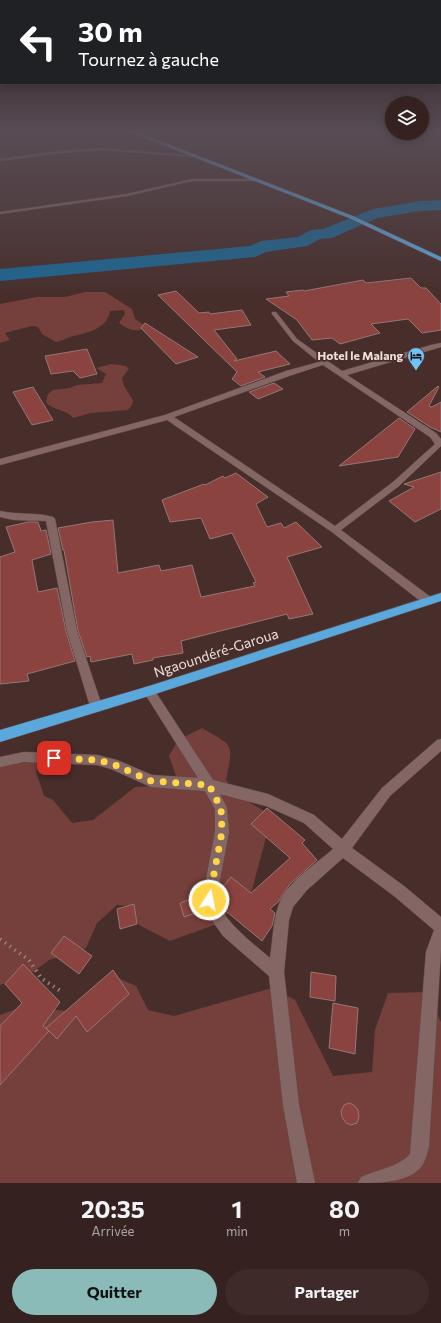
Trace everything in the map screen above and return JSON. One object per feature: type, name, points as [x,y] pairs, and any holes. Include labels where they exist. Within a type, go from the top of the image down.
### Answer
[{"type":"highway","points":[[275,187],[351,216],[441,259]]},
{"type":"highway","name":"Ngaoundéré-Garoua","points":[[0,736],[149,691],[441,596]]},
{"type":"street","points":[[0,213],[127,195],[161,187]]},
{"type":"street","points":[[274,313],[287,332],[295,340],[324,363],[433,435],[439,444],[396,484],[335,530]]},
{"type":"street","points":[[341,374],[433,346],[441,345]]},
{"type":"street","points":[[0,462],[168,417],[289,373],[324,363]]},
{"type":"street","points":[[168,417],[335,530],[428,601]]},
{"type":"street","points":[[0,514],[14,517],[50,519],[72,630],[96,706]]},
{"type":"street","points":[[149,691],[209,785],[221,808],[222,832],[209,900],[211,907],[224,925],[276,972]]},
{"type":"street","points":[[306,1183],[291,1106],[276,972],[282,920],[287,903],[302,885],[343,849],[386,792],[441,744]]},
{"type":"street","points":[[0,762],[24,757],[97,760],[113,764],[151,781],[209,785],[268,800],[309,819],[343,849],[400,891],[441,926]]},
{"type":"street","points":[[367,1183],[393,1172],[406,1169],[415,1161],[420,1146],[432,952],[441,931]]},
{"type":"path","points":[[0,939],[29,960],[41,978],[62,992]]},
{"type":"shaded area","points":[[85,292],[105,292],[132,309],[135,319],[147,327],[140,330],[129,329],[119,323],[125,314],[124,310],[110,311],[105,323],[100,327],[60,341],[56,342],[42,334],[38,327],[32,326],[5,333],[10,340],[0,343],[0,304],[37,297],[65,297]]},
{"type":"shaded area","points":[[111,364],[126,366],[129,369],[122,378],[124,386],[133,400],[132,405],[128,410],[91,413],[73,418],[67,413],[52,407],[46,402],[48,394],[53,390],[70,388],[77,385],[102,383],[106,374],[96,368]]},
{"type":"shaded area","points":[[202,728],[221,739],[229,747],[230,759],[226,780],[238,796],[266,812],[270,822],[252,890],[217,924],[170,941],[139,925],[129,906],[117,905],[97,923],[86,948],[49,960],[25,978],[0,985],[0,766],[44,760],[36,771],[44,796],[53,800],[72,823],[93,820],[135,787],[179,785],[169,756],[178,740]]},
{"type":"shaded area","points":[[114,976],[136,986],[148,1010],[174,1016],[272,988],[295,1000],[333,1076],[372,1072],[375,1030],[388,993],[427,992],[441,1022],[441,1183],[0,1183],[0,1015],[19,1008],[71,1011]]},
{"type":"building","points":[[411,278],[421,288],[426,288],[441,304],[441,330],[422,333],[408,319],[371,324],[380,333],[340,344],[332,338],[312,340],[297,320],[266,299],[289,296],[286,292],[304,291],[363,280],[366,283]]},
{"type":"building","points":[[176,291],[199,313],[209,312],[210,314],[242,310],[251,325],[214,330],[237,359],[234,361],[276,351],[290,364],[258,372],[265,377],[241,386],[232,379],[237,372],[158,295]]},
{"type":"building","points":[[145,323],[198,357],[176,364],[141,328]]},
{"type":"building","points":[[87,349],[97,374],[80,378],[73,371],[51,374],[45,356]]},
{"type":"building","points":[[274,383],[283,389],[258,399],[249,392]]},
{"type":"building","points":[[438,386],[439,387],[429,406],[432,407],[441,402],[441,432],[430,427],[407,412]]},
{"type":"building","points":[[33,387],[53,420],[32,425],[13,392]]},
{"type":"building","points":[[399,418],[415,429],[398,457],[339,466]]},
{"type":"building","points":[[441,472],[441,509],[415,522],[389,501],[414,487],[404,484]]},
{"type":"building","points":[[236,473],[268,497],[256,504],[267,527],[281,523],[284,528],[296,522],[322,547],[287,557],[313,614],[289,619],[287,614],[181,641],[183,653],[153,658],[153,660],[134,664],[132,654],[91,662],[90,656],[87,657],[78,631],[64,550],[58,528],[113,520],[118,573],[159,565],[161,571],[192,565],[201,597],[255,586],[253,583],[256,582],[232,533],[210,539],[201,518],[170,522],[162,500],[204,484],[205,485],[223,476],[225,478]]},
{"type":"building","points":[[28,522],[38,522],[41,531],[46,530],[51,554],[32,560],[38,592],[57,588],[66,631],[75,661],[27,674],[29,681],[0,684],[0,557],[15,552],[6,527]]},
{"type":"building","points":[[267,808],[305,840],[302,843],[317,860],[290,884],[278,902],[270,909],[275,913],[272,926],[262,941],[221,907],[218,900],[219,892],[231,877],[251,893],[290,858],[251,824]]},
{"type":"building","points":[[201,895],[201,901],[205,910],[184,917],[180,903]]},
{"type":"building","points":[[134,904],[137,924],[120,929],[117,909]]},
{"type":"building","points":[[64,936],[92,956],[79,974],[51,953]]},
{"type":"building","points":[[23,964],[60,1002],[43,1026],[49,1031],[0,1085],[0,1026],[22,1003],[5,984]]},
{"type":"building","points":[[113,970],[129,994],[87,1032],[76,1016],[57,1039],[46,1028]]},
{"type":"building","points":[[311,972],[336,976],[335,1001],[310,997]]},
{"type":"building","points":[[333,1003],[358,1008],[355,1054],[329,1048]]},
{"type":"building","points":[[349,1103],[354,1105],[358,1110],[359,1117],[357,1123],[351,1125],[346,1123],[342,1117],[341,1111],[344,1105]]},
{"type":"waterway","points":[[0,275],[255,251],[261,247],[278,246],[289,242],[301,242],[317,234],[326,234],[373,214],[420,206],[441,205]]},
{"type":"place","name":"Hotel le Malang","points":[[416,371]]},
{"type":"route","points":[[54,758],[97,760],[113,764],[151,781],[209,785],[221,808],[222,832],[209,900]]}]
